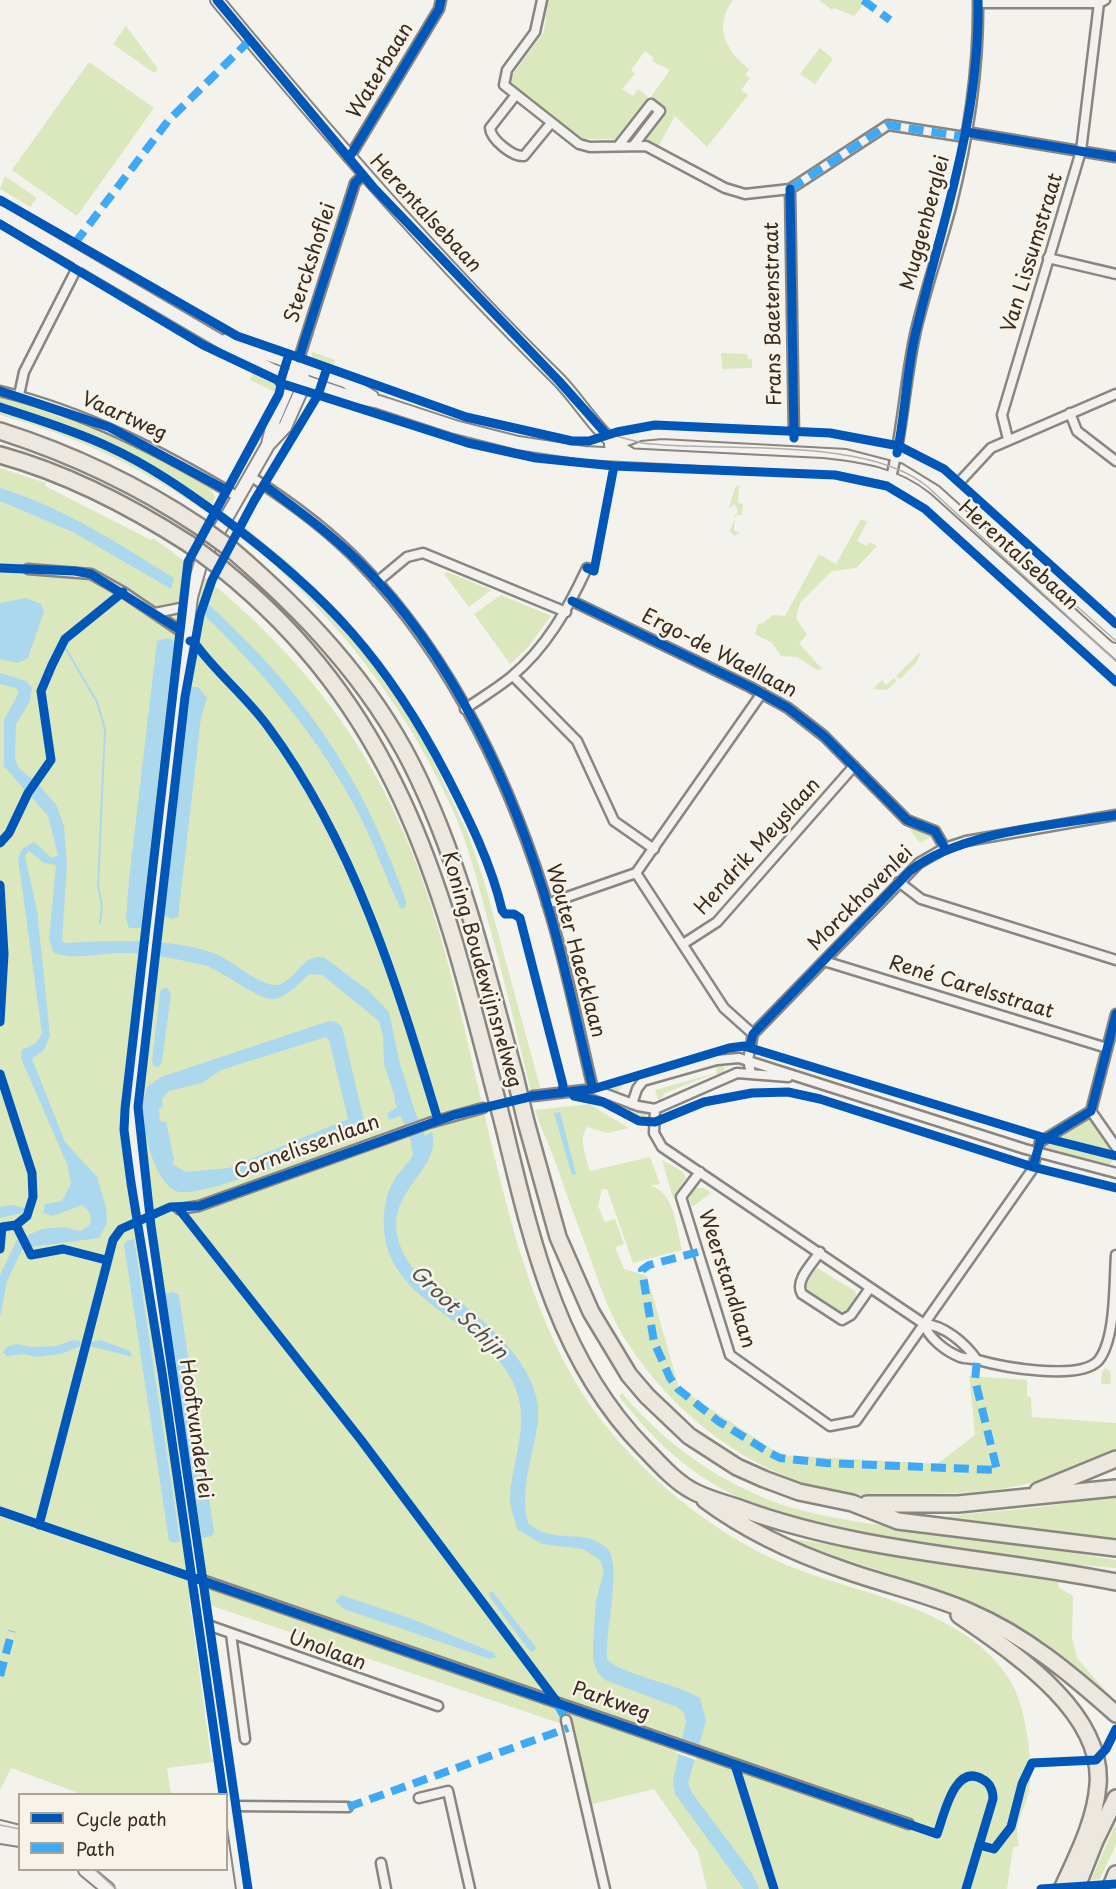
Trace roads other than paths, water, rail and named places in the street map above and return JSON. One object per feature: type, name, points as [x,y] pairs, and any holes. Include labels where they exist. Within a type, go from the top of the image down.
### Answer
[{"type":"highway","name":"Koning Boudewijnsnelweg","points":[[0,431],[84,461],[121,478],[199,526],[232,550],[278,590],[335,651],[389,724],[411,764],[445,840],[467,905],[526,1122],[568,1264],[604,1336],[647,1396],[689,1436],[737,1467],[782,1486],[852,1503],[898,1521],[1116,1548]]},
{"type":"highway","name":"Koning Boudewijnsnelweg","points":[[0,455],[27,462],[103,494],[189,544],[262,603],[300,643],[347,703],[389,771],[423,846],[446,911],[540,1269],[570,1342],[595,1387],[624,1425],[661,1465],[691,1490],[803,1530],[1095,1578]]},
{"type":"highway","points":[[1017,1499],[1088,1473],[1116,1460]]},
{"type":"highway","points":[[852,1503],[897,1506],[1017,1499],[1116,1488]]},
{"type":"highway","points":[[691,1490],[732,1520],[772,1542],[844,1570],[972,1613],[1010,1632],[1057,1663],[1115,1713]]},
{"type":"highway","points":[[1095,1578],[1116,1576]]},
{"type":"highway","points":[[1095,1578],[1116,1582]]},
{"type":"highway","points":[[913,1592],[957,1613],[1009,1651],[1051,1688],[1086,1730],[1096,1760],[1098,1785],[1088,1831],[1062,1889]]},
{"type":"highway","points":[[1076,1889],[1095,1841],[1116,1798]]},
{"type":"highway","points":[[1110,1889],[1116,1874]]},
{"type":"street","name":"Waterbaan","points":[[349,158],[433,19],[441,0]]},
{"type":"street","points":[[542,0],[535,33],[504,75],[504,85],[515,96],[584,146],[646,146],[739,193],[758,194],[790,189],[888,125],[966,134],[1116,157]]},
{"type":"street","name":"Herentalsebaan","points":[[221,1],[363,175],[615,444],[634,456],[822,465],[891,477],[926,499],[1116,670]]},
{"type":"street","points":[[978,2],[1102,1]]},
{"type":"street","name":"Van Lissumstraat","points":[[1008,439],[1002,415],[1081,151],[1102,1]]},
{"type":"street","name":"Muggenberglei","points":[[897,453],[912,349],[950,208],[966,134],[975,64],[978,2]]},
{"type":"street","points":[[515,96],[490,128],[491,135],[502,144],[518,156],[524,156],[550,123]]},
{"type":"street","points":[[619,146],[651,104],[660,111],[633,146]]},
{"type":"street","name":"Sterckshoflei","points":[[297,364],[355,183],[363,175]]},
{"type":"street","name":"Frans Baetenstraat","points":[[790,189],[794,438]]},
{"type":"street","points":[[0,212],[248,358],[299,380],[486,435],[541,447],[584,453],[634,456]]},
{"type":"street","points":[[1048,258],[1116,274]]},
{"type":"street","points":[[18,395],[24,372],[81,260]]},
{"type":"street","points":[[214,336],[345,381],[379,402]]},
{"type":"street","points":[[28,569],[91,574],[185,634],[201,562],[268,445],[285,427],[299,380],[297,364]]},
{"type":"street","name":"Vaartweg","points":[[0,391],[83,417],[129,437],[238,497]]},
{"type":"street","points":[[953,489],[991,448],[1116,394]]},
{"type":"street","points":[[1070,413],[1077,431],[1116,461]]},
{"type":"street","name":"Herentalsebaan","points":[[615,444],[654,432],[847,442],[897,453],[926,468],[953,489],[1116,636]]},
{"type":"street","points":[[584,453],[615,444]]},
{"type":"street","points":[[891,477],[897,453]]},
{"type":"street","name":"Wouter Haecklaan","points":[[250,476],[330,535],[377,582],[430,651],[465,709],[503,781],[547,904],[594,1089]]},
{"type":"street","points":[[377,582],[407,557],[423,553],[566,612]]},
{"type":"street","points":[[465,709],[513,676],[535,653],[566,612],[587,568]]},
{"type":"street","name":"Ergo-de Waellaan","points":[[572,601],[762,693],[802,718],[854,766],[907,820],[935,831],[945,848]]},
{"type":"street","points":[[155,613],[190,606]]},
{"type":"street","name":"Hooftvunderlei","points":[[185,634],[130,1110],[132,1144],[139,1176],[243,1889]]},
{"type":"street","points":[[513,676],[577,741],[614,821],[654,849]]},
{"type":"street","points":[[547,904],[636,873],[762,693]]},
{"type":"street","name":"Hendrik Meyslaan","points":[[683,945],[717,922],[854,766]]},
{"type":"street","name":"Morckhovenlei","points":[[753,1034],[898,882],[919,863],[945,848],[966,842],[1116,815]]},
{"type":"street","points":[[636,873],[724,1008],[753,1034],[748,1060],[751,1073]]},
{"type":"street","points":[[898,882],[921,899],[1116,960]]},
{"type":"street","name":"René Carelsstraat","points":[[824,961],[1107,1048]]},
{"type":"street","points":[[924,1324],[1032,1170],[1040,1142],[1092,1111],[1116,1014]]},
{"type":"street","points":[[632,1104],[640,1084],[648,1079],[725,1058],[748,1060],[803,1080],[1037,1152],[1116,1173]]},
{"type":"street","points":[[533,1096],[594,1089],[632,1104],[655,1109],[731,1075],[751,1073],[803,1080]]},
{"type":"street","name":"Cornelissenlaan","points":[[179,1209],[199,1206],[429,1123],[483,1108]]},
{"type":"street","points":[[655,1109],[654,1133],[658,1143],[924,1324],[928,1335],[960,1358],[977,1360],[993,1366],[1070,1371],[1092,1366],[1105,1351],[1111,1337],[1116,1255]]},
{"type":"street","points":[[1092,1111],[1116,1147]]},
{"type":"street","name":"Weerstandlaan","points":[[700,1172],[681,1197],[730,1355],[830,1426],[856,1421],[924,1324]]},
{"type":"street","points":[[820,1252],[800,1281],[799,1288],[802,1294],[842,1320],[851,1315],[870,1288]]},
{"type":"street","name":"Parkweg","points":[[198,1580],[909,1824]]},
{"type":"street","name":"Unolaan","points":[[205,1624],[438,1706]]},
{"type":"street","points":[[231,1634],[245,1739]]},
{"type":"street","points":[[566,1720],[605,1889]]},
{"type":"street","points":[[419,1798],[448,1791],[470,1889]]},
{"type":"street","points":[[232,1806],[348,1807]]},
{"type":"street","points":[[0,1827],[18,1832]]},
{"type":"street","points":[[0,1837],[18,1840]]},
{"type":"street","points":[[381,1863],[387,1889]]},
{"type":"street","points":[[87,1871],[108,1889]]},
{"type":"street","points":[[100,1871],[119,1889]]},
{"type":"water","points":[[0,488],[46,505],[111,540],[174,578],[171,589],[73,532],[0,501]]},
{"type":"water","points":[[26,598],[41,604],[44,611],[28,658],[18,663],[0,659],[0,603]]},
{"type":"water","points":[[207,603],[273,669],[327,738],[370,814],[406,901],[405,908],[401,909],[360,816],[327,760],[269,684],[203,614]]},
{"type":"water","points":[[168,638],[174,641],[141,928],[129,928],[126,919],[129,879],[157,641]]},
{"type":"water","points":[[0,673],[26,681],[32,688],[30,701],[16,724],[15,759],[19,768],[38,784],[57,806],[64,826],[67,865],[62,941],[66,943],[161,942],[197,948],[220,956],[261,981],[275,985],[288,980],[310,959],[325,958],[368,990],[389,1012],[400,1064],[416,1115],[403,1120],[400,1116],[389,1120],[387,1114],[398,1106],[384,1064],[383,1036],[379,1021],[322,975],[310,974],[288,993],[273,999],[259,995],[204,965],[138,954],[78,956],[54,953],[49,939],[56,865],[44,863],[29,851],[25,856],[37,910],[50,1035],[44,1050],[32,1059],[65,1142],[97,1177],[106,1207],[107,1223],[99,1238],[23,1248],[7,1281],[0,1317],[0,1275],[17,1240],[42,1229],[63,1227],[80,1231],[89,1226],[91,1217],[82,1205],[53,1216],[43,1213],[45,1204],[62,1201],[71,1183],[67,1164],[21,1058],[22,1050],[36,1043],[42,1033],[18,858],[22,849],[34,842],[52,858],[58,855],[48,816],[4,766],[4,720],[19,692],[16,688],[0,684]]},
{"type":"water","points":[[191,687],[198,687],[207,698],[201,718],[178,917],[171,919],[164,915]]},
{"type":"water","points":[[163,988],[167,988],[171,994],[162,1061],[159,1067],[154,1066],[152,1061],[160,992]]},
{"type":"water","points":[[329,1021],[336,1022],[342,1027],[364,1121],[375,1119],[377,1124],[308,1154],[246,1177],[217,1186],[179,1192],[170,1187],[157,1168],[144,1127],[143,1103],[147,1087],[161,1077]],"holes":[[[326,1037],[329,1040],[348,1119],[229,1168],[186,1172],[172,1164],[174,1160],[166,1122],[160,1121],[159,1108],[163,1107],[162,1099],[169,1091],[202,1083],[221,1070]]]},
{"type":"water","points":[[560,1112],[576,1174],[572,1175],[554,1113]]},
{"type":"water","name":"Groot Schijn","points":[[432,1132],[433,1147],[427,1161],[400,1205],[396,1222],[399,1243],[412,1267],[452,1295],[494,1332],[528,1374],[536,1397],[538,1420],[526,1484],[528,1523],[549,1534],[590,1539],[609,1550],[612,1560],[613,1587],[607,1659],[624,1669],[700,1698],[706,1721],[688,1783],[692,1793],[752,1873],[759,1889],[744,1889],[675,1794],[673,1781],[686,1721],[684,1713],[677,1707],[605,1680],[598,1673],[593,1660],[593,1643],[596,1601],[604,1571],[600,1560],[583,1549],[542,1544],[517,1529],[510,1498],[521,1426],[521,1411],[513,1382],[499,1361],[481,1343],[419,1294],[402,1276],[390,1254],[384,1229],[388,1195],[394,1180],[413,1155],[411,1143]]},
{"type":"water","points":[[12,1205],[25,1208],[22,1213],[0,1218],[0,1207]]},
{"type":"water","points":[[134,1239],[180,1541],[174,1543],[169,1541],[124,1245],[126,1241]]},
{"type":"water","points":[[173,1292],[179,1295],[214,1532],[212,1536],[202,1538],[164,1294]]},
{"type":"water","points":[[73,1340],[81,1341],[80,1346],[61,1354],[36,1357],[24,1354],[7,1356],[3,1352],[7,1347],[17,1344],[31,1347],[56,1346]]},
{"type":"water","points":[[101,1340],[130,1351],[132,1357],[90,1346],[91,1342]]},
{"type":"water","points":[[492,1591],[532,1642],[536,1648],[533,1652],[528,1649],[490,1597],[489,1593]]},
{"type":"water","points":[[341,1595],[412,1619],[494,1653],[496,1657],[490,1659],[344,1609],[335,1601]]},
{"type":"waterway","points":[[66,649],[97,702],[105,729],[98,885],[102,906],[100,923]]},
{"type":"waterway","name":"Groot Schijn","points":[[402,1099],[422,1149],[421,1158]]},
{"type":"tunnel","points":[[483,1108],[524,1099]]},
{"type":"tram line","points":[[214,0],[361,176],[599,426],[616,436],[642,443],[793,449],[833,453],[870,460],[903,471],[929,488],[1116,661]]},
{"type":"tram line","points":[[1027,570],[1072,602],[1116,641]]},
{"type":"tram line","points":[[0,1825],[18,1829]]},
{"type":"tram line","points":[[96,1871],[116,1889]]}]
